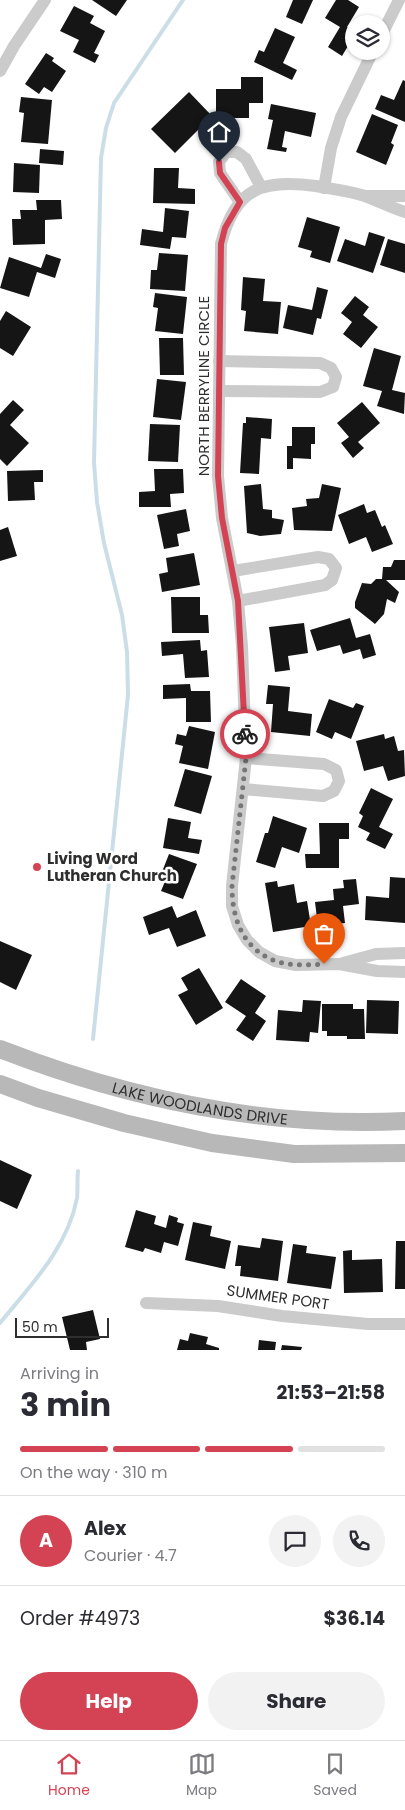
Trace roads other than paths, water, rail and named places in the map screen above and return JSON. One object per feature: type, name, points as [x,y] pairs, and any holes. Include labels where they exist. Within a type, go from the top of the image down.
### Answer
[{"type":"main road","name":"LAKE WOODLANDS DRIVE","points":[[0,1049],[52,1069],[133,1092],[219,1110],[301,1120],[405,1121]]},
{"type":"main road","points":[[0,1084],[38,1098],[124,1123],[212,1143],[294,1154],[405,1153]]},
{"type":"street","points":[[0,71],[14,46],[45,0]]},
{"type":"street","points":[[390,19],[400,0]]},
{"type":"street","points":[[324,188],[331,148],[341,117],[369,60]]},
{"type":"street","points":[[240,202],[220,173],[219,162],[226,152],[237,152],[246,159],[262,187]]},
{"type":"street","name":"NORTH BERRYLINE CIRCLE","points":[[338,964],[296,965],[275,961],[259,952],[247,940],[238,925],[232,906],[232,886],[246,758],[238,601],[222,518],[218,476],[221,244],[225,228],[240,202],[262,187],[282,183],[324,188],[364,196],[405,196]]},
{"type":"street","name":"NORTH BERRYLINE CIRCLE","points":[[364,196],[405,212]]},
{"type":"street","points":[[219,361],[320,363],[331,368],[336,377],[332,388],[320,392],[219,391]]},
{"type":"street","points":[[233,571],[318,557],[329,559],[336,568],[332,580],[325,586],[238,601]]},
{"type":"street","points":[[243,789],[323,796],[334,791],[339,781],[336,770],[324,764],[246,758]]},
{"type":"street","points":[[338,964],[376,954],[405,952]]},
{"type":"street","points":[[338,964],[377,971],[405,972]]},
{"type":"street","name":"SUMMER PORT","points":[[146,1303],[218,1306],[282,1316],[368,1324],[405,1324]]},
{"type":"waterway","points":[[93,1039],[128,695],[127,652],[122,615],[104,543],[97,502],[94,463],[101,158],[106,128],[114,103],[183,0]]},
{"type":"waterway","points":[[0,1323],[36,1280],[66,1233],[77,1198],[78,1171]]},
{"type":"place","name":"Living Word Lutheran Church","points":[[37,867]]}]
